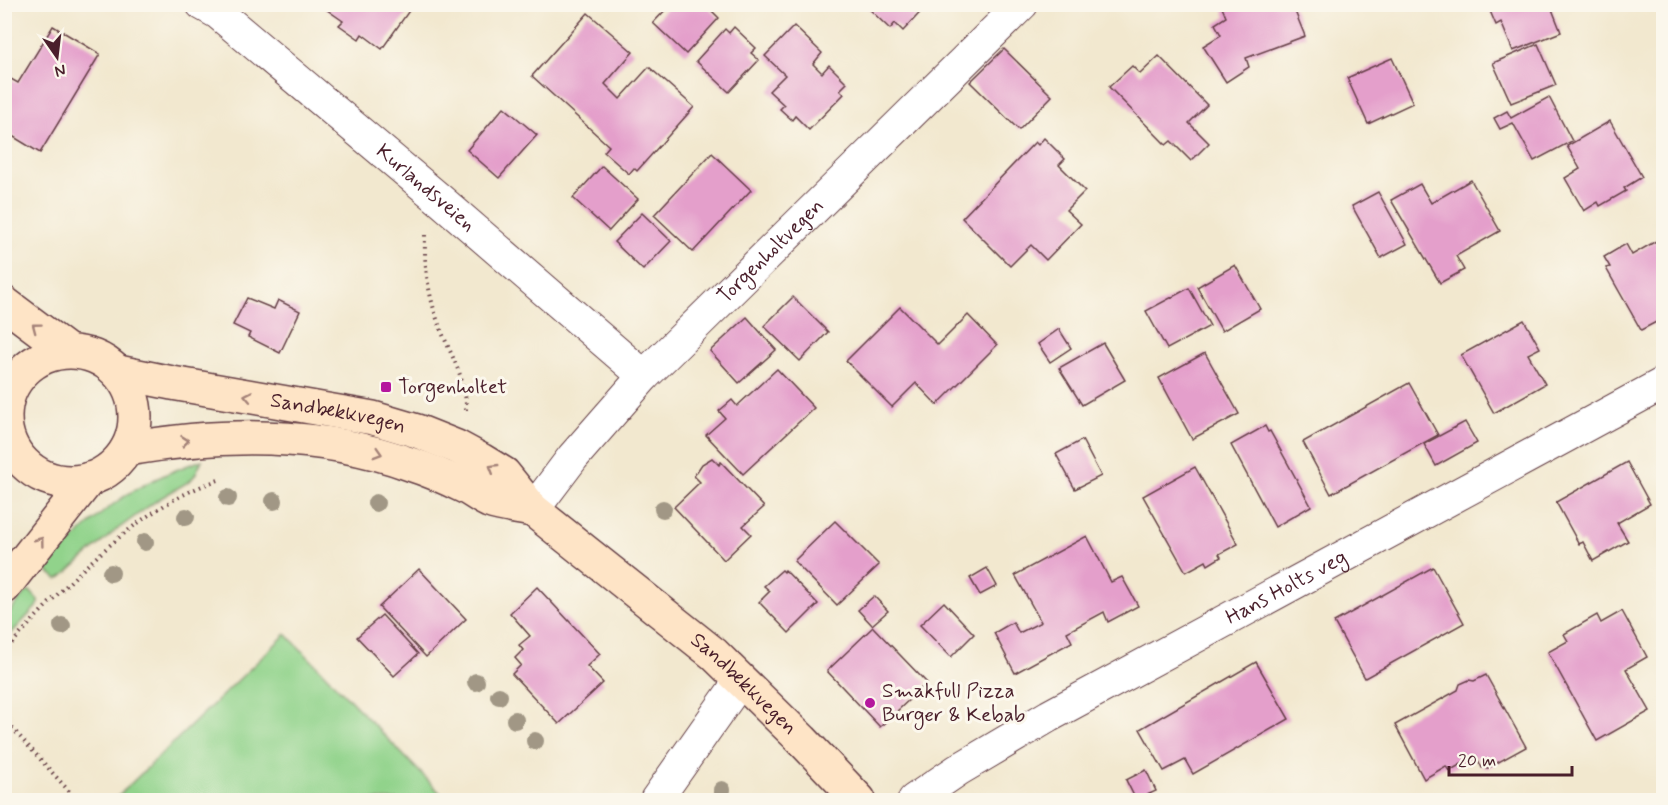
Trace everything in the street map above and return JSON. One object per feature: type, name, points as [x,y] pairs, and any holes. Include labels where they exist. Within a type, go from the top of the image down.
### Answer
[{"type":"main road","points":[[4,303],[68,351]]},
{"type":"main road","points":[[68,351],[95,356],[118,372],[129,389],[135,409],[134,430],[127,449],[111,468],[89,479],[70,482],[51,479],[34,471],[20,458],[7,451],[6,399],[23,372],[36,361],[51,354],[68,351]]},
{"type":"main road","name":"Sandbekkvegen","points":[[118,372],[373,418],[417,431],[457,447],[504,474],[533,510],[714,654],[802,740],[859,801]]},
{"type":"main road","name":"Sandbekkvegen","points":[[127,449],[218,437],[269,437],[315,441],[365,449],[440,475],[489,501],[533,510]]},
{"type":"main road","points":[[4,587],[89,479]]},
{"type":"street","name":"Kurlandsveien","points":[[202,4],[218,13],[644,376]]},
{"type":"street","name":"Torgenholtvegen","points":[[533,510],[573,457],[644,376],[1022,4]]},
{"type":"street","name":"Hans Holts veg","points":[[914,801],[958,770],[1049,716],[1664,383]]},
{"type":"street","points":[[656,801],[740,681]]},
{"type":"path","points":[[439,199],[426,225],[424,259],[430,295],[439,324],[463,383],[466,406],[464,426],[457,447]]},
{"type":"path","points":[[4,652],[84,570],[141,521],[190,492],[219,479],[230,477]]},
{"type":"path","points":[[4,719],[77,801]]},
{"type":"green space","points":[[202,460],[190,481],[159,499],[115,531],[62,577],[57,579],[47,571],[48,564],[112,505],[161,476]]},
{"type":"green space","points":[[30,591],[38,600],[38,605],[5,640],[5,618],[25,593]]},
{"type":"green space","points":[[286,634],[447,800],[120,800],[117,797]]},
{"type":"building","points":[[325,4],[406,4],[411,8],[382,49],[362,34],[359,39],[339,25],[343,21],[323,7]]},
{"type":"building","points":[[671,4],[705,4],[719,18],[686,54],[653,23]]},
{"type":"building","points":[[864,4],[928,4],[903,31],[895,23],[890,29]]},
{"type":"building","points":[[1292,4],[1305,36],[1246,58],[1249,67],[1226,82],[1203,46],[1221,35],[1215,24],[1226,17],[1221,5]]},
{"type":"building","points":[[1487,4],[1550,4],[1561,32],[1513,51],[1501,22],[1496,25]]},
{"type":"building","points":[[588,13],[633,52],[605,84],[620,99],[649,67],[694,107],[637,171],[634,168],[629,174],[604,152],[609,146],[532,76]]},
{"type":"building","points":[[53,26],[100,54],[40,153],[4,131],[4,75],[18,83]]},
{"type":"building","points":[[794,26],[822,53],[813,64],[822,73],[829,65],[847,83],[840,90],[844,94],[809,130],[795,116],[792,120],[780,109],[784,105],[769,91],[785,75],[765,56]]},
{"type":"building","points":[[734,27],[756,48],[751,53],[759,60],[729,92],[696,61],[725,29],[729,33]]},
{"type":"building","points":[[1538,44],[1556,85],[1511,103],[1493,63]]},
{"type":"building","points":[[1004,49],[1052,96],[1019,130],[970,82]]},
{"type":"building","points":[[1159,56],[1207,105],[1189,123],[1209,143],[1191,161],[1171,141],[1166,145],[1109,87],[1132,66],[1140,74]]},
{"type":"building","points":[[1392,58],[1413,103],[1368,124],[1347,78]]},
{"type":"building","points":[[1549,97],[1572,141],[1534,161],[1513,123],[1500,129],[1494,118],[1507,111],[1511,118]]},
{"type":"building","points":[[504,107],[537,135],[499,178],[467,150]]},
{"type":"building","points":[[1610,121],[1642,177],[1624,188],[1626,191],[1600,206],[1598,202],[1584,211],[1565,178],[1580,169],[1567,146]]},
{"type":"building","points":[[1044,138],[1065,159],[1059,165],[1085,191],[1066,210],[1081,224],[1046,260],[1031,245],[1010,266],[962,218],[1035,142],[1038,145]]},
{"type":"building","points":[[712,153],[751,190],[693,252],[654,215]]},
{"type":"building","points":[[602,166],[638,199],[609,231],[573,198]]},
{"type":"building","points":[[1471,180],[1500,231],[1456,256],[1464,270],[1440,283],[1391,200],[1420,184],[1431,203]]},
{"type":"building","points":[[1378,192],[1407,244],[1381,258],[1352,206]]},
{"type":"building","points":[[642,213],[671,241],[643,270],[614,242]]},
{"type":"building","points":[[1656,241],[1664,253],[1664,318],[1641,330],[1606,268],[1610,267],[1604,257],[1626,244],[1632,255]]},
{"type":"building","points":[[1235,265],[1260,309],[1222,331],[1197,287]]},
{"type":"building","points":[[1189,288],[1210,326],[1167,349],[1146,311]]},
{"type":"building","points":[[793,297],[828,332],[800,361],[764,326]]},
{"type":"building","points":[[247,298],[274,309],[278,300],[300,311],[280,353],[248,337],[250,333],[233,325]]},
{"type":"building","points":[[900,307],[938,345],[968,315],[997,345],[937,405],[916,383],[892,407],[846,361]]},
{"type":"building","points":[[747,317],[776,350],[739,383],[710,351]]},
{"type":"building","points":[[1524,320],[1540,348],[1528,354],[1545,384],[1494,413],[1461,355]]},
{"type":"building","points":[[1059,329],[1071,348],[1050,362],[1038,344]]},
{"type":"building","points":[[1103,343],[1125,380],[1082,405],[1059,368]]},
{"type":"building","points":[[1205,353],[1239,414],[1192,439],[1159,378]]},
{"type":"building","points":[[777,369],[814,408],[743,474],[706,435],[725,418],[719,411],[732,400],[737,406]]},
{"type":"building","points":[[1409,383],[1438,435],[1331,494],[1303,442]]},
{"type":"building","points":[[1465,422],[1477,443],[1436,466],[1424,444]]},
{"type":"building","points":[[1265,426],[1268,432],[1270,431],[1311,506],[1275,527],[1231,445]]},
{"type":"building","points":[[1082,440],[1101,476],[1075,489],[1056,454]]},
{"type":"building","points":[[712,458],[719,465],[721,462],[764,507],[743,526],[751,534],[724,560],[674,507],[700,482],[694,476],[702,464]]},
{"type":"building","points":[[1627,462],[1650,504],[1617,523],[1628,541],[1593,561],[1583,542],[1579,544],[1556,502]]},
{"type":"building","points":[[1195,467],[1238,544],[1219,554],[1221,557],[1208,565],[1206,561],[1186,572],[1143,496]]},
{"type":"building","points":[[835,521],[879,565],[837,605],[794,561]]},
{"type":"building","points":[[1087,536],[1111,582],[1122,577],[1138,606],[1108,622],[1104,612],[1067,632],[1072,642],[1015,673],[994,633],[1013,622],[1019,633],[1041,622],[1015,575]]},
{"type":"building","points":[[1433,567],[1464,623],[1365,678],[1334,622]]},
{"type":"building","points":[[987,568],[997,586],[980,595],[970,578]]},
{"type":"building","points":[[419,569],[466,619],[426,657],[379,607]]},
{"type":"building","points":[[782,570],[784,572],[785,570],[818,604],[789,633],[759,602],[770,591],[764,586]]},
{"type":"building","points":[[537,587],[600,654],[587,666],[603,683],[559,724],[512,674],[521,665],[515,658],[523,650],[519,645],[530,636],[510,613]]},
{"type":"building","points":[[874,596],[888,611],[872,625],[858,610]]},
{"type":"building","points":[[944,602],[974,634],[951,657],[920,625]]},
{"type":"building","points":[[1622,611],[1647,657],[1626,669],[1650,711],[1597,741],[1548,652],[1568,641],[1564,634],[1597,615],[1601,623]]},
{"type":"building","points":[[382,615],[418,654],[394,676],[357,637]]},
{"type":"building","points":[[873,627],[927,683],[880,727],[827,671]]},
{"type":"building","points":[[1256,662],[1289,719],[1193,774],[1185,760],[1164,771],[1140,729]]},
{"type":"building","points":[[1486,675],[1526,747],[1486,769],[1485,766],[1482,768],[1476,756],[1449,771],[1446,766],[1424,779],[1395,725],[1458,690],[1460,684]]},
{"type":"building","points":[[1146,770],[1156,791],[1136,800],[1126,780]]},
{"type":"place","name":"Torgenholtet","points":[[386,387]]},
{"type":"place","name":"Smakfull Pizza Burger & Kebab","points":[[870,703]]}]
